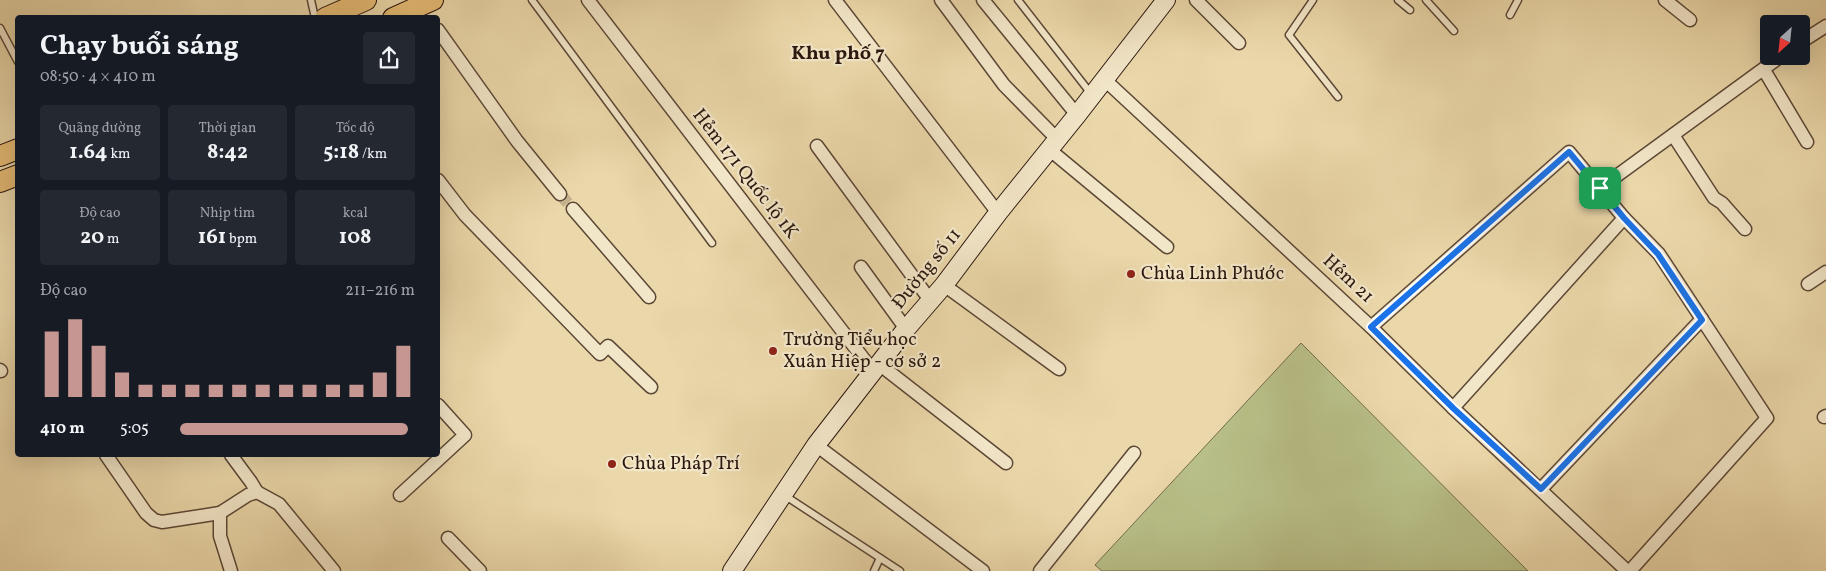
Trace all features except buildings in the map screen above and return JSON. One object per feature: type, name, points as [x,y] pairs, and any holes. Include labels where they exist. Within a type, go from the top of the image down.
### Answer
[{"type":"main road","points":[[332,15],[366,0]]},
{"type":"main road","name":"Đường số 11","points":[[732,571],[816,444],[1093,96],[1166,0]]},
{"type":"main road","points":[[403,15],[428,8]]},
{"type":"main road","points":[[0,156],[15,150]]},
{"type":"main road","points":[[0,182],[15,175]]},
{"type":"street","name":"Hẻm 171 Quốc lộ 1K","points":[[588,0],[876,368],[1006,463]]},
{"type":"street","points":[[836,0],[998,213]]},
{"type":"street","points":[[941,0],[1004,85],[1054,145],[1167,247]]},
{"type":"street","points":[[983,0],[1077,115]]},
{"type":"street","points":[[1196,0],[1239,43]]},
{"type":"street","points":[[1665,0],[1690,20]]},
{"type":"street","points":[[1810,36],[1826,26]]},
{"type":"street","points":[[440,33],[517,141],[560,194]]},
{"type":"street","points":[[1600,188],[1770,65]]},
{"type":"street","points":[[1764,70],[1807,142]]},
{"type":"street","name":"Hẻm 21","points":[[1105,80],[1371,327],[1453,408],[1629,571]]},
{"type":"street","points":[[1673,135],[1714,198],[1722,203],[1744,229]]},
{"type":"street","points":[[817,146],[930,300]]},
{"type":"street","points":[[1371,327],[1569,152],[1624,218],[1658,254],[1767,418],[1629,571]]},
{"type":"street","points":[[440,182],[472,222],[600,354],[608,346],[651,387]]},
{"type":"street","points":[[573,209],[649,297]]},
{"type":"street","points":[[1453,408],[1624,218]]},
{"type":"street","points":[[861,267],[906,329]]},
{"type":"street","points":[[1808,284],[1826,272]]},
{"type":"street","points":[[944,285],[1059,369]]},
{"type":"street","points":[[1541,489],[1702,320]]},
{"type":"street","points":[[400,495],[465,435],[440,407]]},
{"type":"street","points":[[816,444],[984,571]]},
{"type":"street","points":[[1040,571],[1134,453]]},
{"type":"street","points":[[107,457],[146,513],[154,520],[162,522],[220,513],[248,495],[257,492]]},
{"type":"street","points":[[232,457],[257,492],[278,504],[334,571]]},
{"type":"street","points":[[220,513],[220,536],[231,571]]},
{"type":"street","points":[[448,538],[480,571]]},
{"type":"lane","points":[[311,0],[314,15]]},
{"type":"lane","points":[[532,0],[712,243]]},
{"type":"lane","points":[[1018,0],[1093,96]]},
{"type":"lane","points":[[1313,0],[1289,35],[1338,97]]},
{"type":"lane","points":[[1398,0],[1410,10]]},
{"type":"lane","points":[[1426,0],[1454,31]]},
{"type":"lane","points":[[1510,15],[1518,0]]},
{"type":"lane","points":[[0,28],[15,56]]},
{"type":"lane","points":[[783,494],[900,571]]},
{"type":"lane","points":[[874,571],[880,558]]},
{"type":"green space","points":[[1301,343],[1528,571],[1102,571],[1095,565]]},
{"type":"tunnel","points":[[560,194],[573,209]]},
{"type":"place","name":"Chùa Linh Phước","points":[[1131,274]]},
{"type":"place","name":"Trường Tiểu học Xuân Hiệp - cơ sở 2","points":[[773,351]]},
{"type":"place","name":"Chùa Pháp Trí","points":[[612,464]]},
{"type":"district","name":"Khu phố 7","points":[[838,54]]},
{"type":"route","points":[[1569,152],[1600,188],[1624,218],[1658,254],[1702,320],[1541,489],[1453,408],[1371,327],[1569,152]]}]
